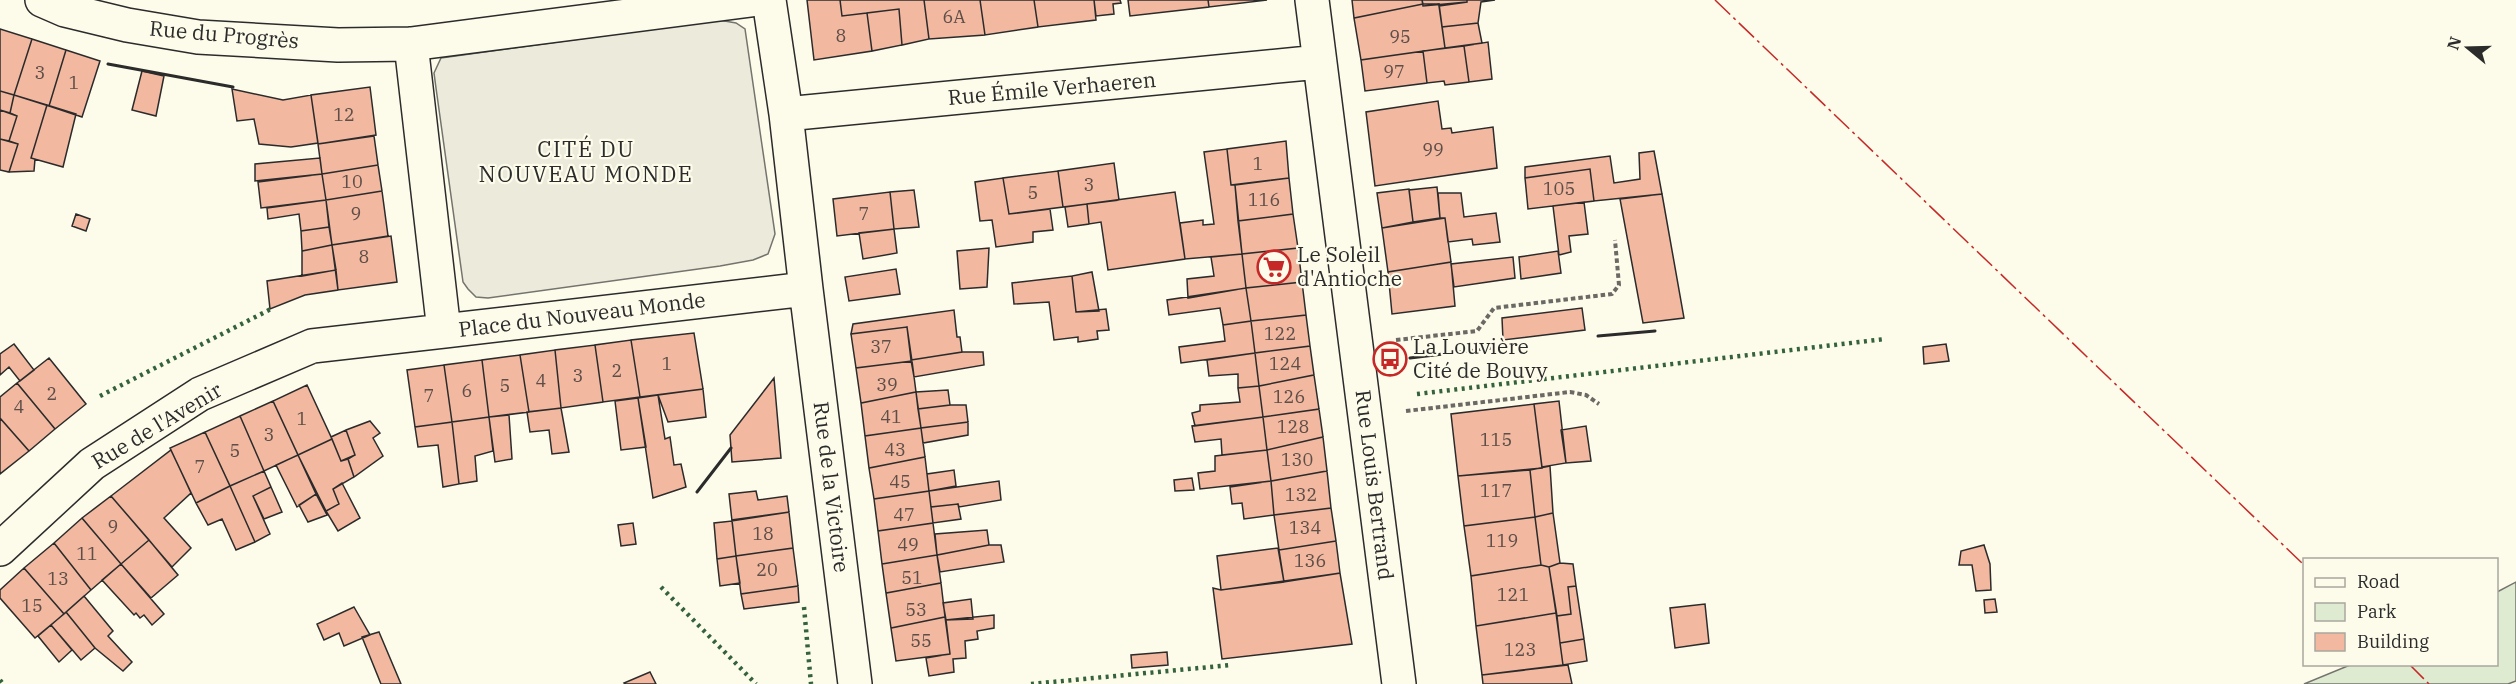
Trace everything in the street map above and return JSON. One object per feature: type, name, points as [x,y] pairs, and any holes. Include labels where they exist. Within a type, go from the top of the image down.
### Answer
[{"type":"street","name":"Rue du Progrès","points":[[42,0],[64,10],[127,25],[198,36],[338,45],[411,45]]},
{"type":"street","points":[[411,45],[751,0]]},
{"type":"street","points":[[769,0],[786,114],[806,289]]},
{"type":"street","name":"Rue Louis Bertrand","points":[[1312,0],[1399,684]]},
{"type":"street","name":"Place du Nouveau Monde","points":[[411,45],[444,331],[806,289]]},
{"type":"street","name":"Rue Émile Verhaeren","points":[[786,114],[1319,62]]},
{"type":"street","name":"Rue de la Victoire","points":[[806,289],[855,684]]},
{"type":"street","name":"Rue de l'Avenir","points":[[0,549],[92,464],[200,394],[312,346],[444,331]]},
{"type":"path","points":[[1357,345],[1477,331],[1494,308],[1612,294],[1618,285],[1615,240]]},
{"type":"path","points":[[1366,416],[1570,392],[1586,395],[1599,404]]},
{"type":"green space","points":[[2516,582],[2516,681],[2508,684],[2304,684],[2348,666],[2498,666],[2498,591]]},
{"type":"shaded area","points":[[719,20],[736,23],[745,29],[775,234],[768,254],[753,260],[720,266],[488,298],[476,297],[463,282],[434,73],[441,58]]},
{"type":"building","points":[[807,0],[840,0],[842,16],[867,13],[872,51],[814,60]]},
{"type":"building","points":[[840,0],[924,0],[929,39],[902,45],[899,9],[842,16]]},
{"type":"building","points":[[924,0],[980,0],[985,35],[929,39]]},
{"type":"building","points":[[980,0],[1034,0],[1038,27],[985,35]]},
{"type":"building","points":[[1034,0],[1094,0],[1096,20],[1038,27]]},
{"type":"building","points":[[1094,0],[1120,0],[1121,3],[1113,4],[1114,14],[1096,16]]},
{"type":"building","points":[[1128,0],[1208,0],[1209,7],[1130,16]]},
{"type":"building","points":[[1208,0],[1267,0],[1209,7]]},
{"type":"building","points":[[1352,0],[1422,0],[1423,4],[1354,18]]},
{"type":"building","points":[[1422,0],[1467,0],[1467,2],[1423,6]]},
{"type":"building","points":[[1467,0],[1495,0],[1481,2],[1478,23],[1442,27],[1439,6],[1467,2]]},
{"type":"building","points":[[1423,4],[1439,4],[1445,48],[1361,60],[1354,18]]},
{"type":"building","points":[[899,9],[902,45],[872,51],[867,13]]},
{"type":"building","points":[[1478,23],[1482,43],[1445,48],[1442,27]]},
{"type":"building","points":[[0,29],[32,39],[14,95],[0,91]]},
{"type":"building","points":[[32,39],[66,50],[49,106],[14,95]]},
{"type":"building","points":[[1488,42],[1492,79],[1469,82],[1464,46]]},
{"type":"building","points":[[1464,46],[1469,82],[1445,85],[1444,81],[1427,83],[1423,51]]},
{"type":"building","points":[[66,50],[100,61],[82,117],[49,106]]},
{"type":"building","points":[[1423,51],[1427,83],[1365,91],[1361,60]]},
{"type":"building","points":[[142,71],[164,76],[156,116],[132,110]]},
{"type":"building","points":[[370,87],[376,135],[318,144],[311,95]]},
{"type":"building","points":[[232,89],[283,100],[311,95],[318,143],[291,147],[259,144],[254,119],[237,121]]},
{"type":"building","points":[[0,91],[14,95],[10,113],[0,110]]},
{"type":"building","points":[[14,95],[47,105],[31,158],[35,159],[34,171],[9,172],[18,144],[9,141],[17,116],[10,113]]},
{"type":"building","points":[[1438,101],[1442,129],[1451,128],[1452,133],[1493,127],[1497,168],[1375,186],[1366,112]]},
{"type":"building","points":[[47,105],[76,114],[63,167],[31,158]]},
{"type":"building","points":[[0,110],[17,116],[9,141],[0,139]]},
{"type":"building","points":[[374,136],[378,165],[322,174],[318,144]]},
{"type":"building","points":[[0,139],[18,144],[9,172],[0,170]]},
{"type":"building","points":[[1286,141],[1289,178],[1231,185],[1227,149]]},
{"type":"building","points":[[1227,149],[1231,185],[1235,185],[1242,254],[1185,259],[1180,223],[1203,220],[1203,225],[1214,224],[1204,152]]},
{"type":"building","points":[[1654,151],[1662,194],[1594,201],[1590,169],[1525,178],[1525,167],[1610,156],[1614,183],[1640,179],[1639,153]]},
{"type":"building","points":[[320,158],[322,174],[255,181],[255,164]]},
{"type":"building","points":[[1114,163],[1119,200],[1063,207],[1058,171]]},
{"type":"building","points":[[378,165],[382,191],[326,200],[322,174]]},
{"type":"building","points":[[1590,169],[1594,201],[1528,209],[1525,178]]},
{"type":"building","points":[[1058,171],[1063,207],[1009,214],[1003,178]]},
{"type":"building","points":[[322,174],[326,200],[261,208],[258,182]]},
{"type":"building","points":[[1003,178],[1009,214],[1050,209],[1053,230],[1033,232],[1033,242],[996,247],[992,220],[980,221],[975,182]]},
{"type":"building","points":[[1289,178],[1293,214],[1238,221],[1235,185]]},
{"type":"building","points":[[1437,187],[1440,218],[1413,222],[1409,190]]},
{"type":"building","points":[[1409,189],[1413,222],[1382,228],[1377,193]]},
{"type":"building","points":[[914,190],[919,227],[894,229],[890,192]]},
{"type":"building","points":[[382,191],[388,236],[332,245],[326,200]]},
{"type":"building","points":[[890,192],[894,229],[837,236],[833,199]]},
{"type":"building","points":[[1175,192],[1185,259],[1108,270],[1101,222],[1089,224],[1087,204]]},
{"type":"building","points":[[1438,193],[1461,193],[1464,217],[1496,213],[1500,242],[1473,245],[1472,239],[1448,242],[1445,218],[1440,218]]},
{"type":"building","points":[[1662,194],[1684,318],[1643,323],[1620,199]]},
{"type":"building","points":[[326,200],[329,227],[301,231],[299,214],[268,219],[267,208]]},
{"type":"building","points":[[1584,202],[1588,234],[1569,236],[1571,252],[1559,255],[1553,206]]},
{"type":"building","points":[[1087,204],[1089,224],[1068,227],[1065,207]]},
{"type":"building","points":[[76,214],[90,219],[86,231],[72,226]]},
{"type":"building","points":[[1293,214],[1298,248],[1242,254],[1238,221]]},
{"type":"building","points":[[1445,218],[1451,262],[1388,272],[1382,228]]},
{"type":"building","points":[[329,227],[332,245],[302,251],[301,231]]},
{"type":"building","points":[[894,229],[897,253],[863,259],[859,233]]},
{"type":"building","points":[[391,236],[397,282],[338,290],[332,245]]},
{"type":"building","points":[[332,245],[336,270],[302,276],[302,251]]},
{"type":"building","points":[[989,248],[987,287],[960,289],[957,251]]},
{"type":"building","points":[[1298,248],[1302,282],[1246,288],[1242,254]]},
{"type":"building","points":[[1558,251],[1561,273],[1521,279],[1519,257]]},
{"type":"building","points":[[1242,254],[1246,288],[1188,298],[1187,279],[1214,276],[1211,257]]},
{"type":"building","points":[[1513,257],[1515,278],[1454,287],[1451,264]]},
{"type":"building","points":[[1451,262],[1455,306],[1392,314],[1388,272]]},
{"type":"building","points":[[896,269],[900,294],[849,301],[845,277]]},
{"type":"building","points":[[336,270],[338,290],[305,295],[270,309],[267,281]]},
{"type":"building","points":[[1092,272],[1099,311],[1076,312],[1072,276]]},
{"type":"building","points":[[1072,276],[1076,312],[1106,309],[1109,330],[1097,331],[1098,339],[1078,342],[1078,337],[1054,340],[1049,302],[1014,304],[1012,283]]},
{"type":"building","points":[[1302,282],[1306,315],[1251,321],[1246,288]]},
{"type":"building","points":[[1246,288],[1251,321],[1223,325],[1220,308],[1169,315],[1167,300]]},
{"type":"building","points":[[1582,308],[1585,330],[1503,340],[1502,318]]},
{"type":"building","points":[[954,310],[957,337],[960,337],[962,352],[911,360],[907,327],[851,334],[853,324]]},
{"type":"building","points":[[1306,315],[1310,346],[1255,353],[1251,321]]},
{"type":"building","points":[[1251,321],[1255,353],[1181,363],[1179,347],[1225,341],[1223,325]]},
{"type":"building","points":[[907,327],[912,361],[856,368],[851,334]]},
{"type":"building","points":[[694,333],[703,389],[640,397],[631,340]]},
{"type":"building","points":[[631,340],[640,397],[603,402],[595,345]]},
{"type":"building","points":[[14,344],[34,370],[20,381],[9,367],[0,375],[0,354]]},
{"type":"building","points":[[1946,344],[1949,361],[1924,364],[1923,347]]},
{"type":"building","points":[[595,345],[603,402],[561,408],[555,350]]},
{"type":"building","points":[[1310,346],[1314,375],[1259,386],[1255,353]]},
{"type":"building","points":[[555,350],[561,408],[529,412],[520,355]]},
{"type":"building","points":[[962,352],[983,352],[984,365],[914,377],[911,360]]},
{"type":"building","points":[[1255,353],[1259,386],[1238,388],[1238,374],[1209,376],[1207,360]]},
{"type":"building","points":[[520,355],[529,412],[489,417],[482,360]]},
{"type":"building","points":[[49,358],[86,404],[55,429],[17,383]]},
{"type":"building","points":[[482,360],[489,417],[452,422],[444,365]]},
{"type":"building","points":[[912,361],[916,392],[861,403],[856,368]]},
{"type":"building","points":[[444,365],[452,422],[415,427],[407,370]]},
{"type":"building","points":[[1314,375],[1319,409],[1263,417],[1259,386]]},
{"type":"building","points":[[774,378],[781,458],[732,462],[730,435]]},
{"type":"building","points":[[17,383],[55,429],[29,451],[0,418],[0,397]]},
{"type":"building","points":[[307,385],[332,439],[298,455],[273,401]]},
{"type":"building","points":[[1259,386],[1263,417],[1195,426],[1192,413],[1200,411],[1200,405],[1240,402],[1238,388]]},
{"type":"building","points":[[703,389],[706,417],[668,422],[658,395]]},
{"type":"building","points":[[948,390],[950,405],[918,409],[916,392]]},
{"type":"building","points":[[916,392],[921,428],[865,436],[861,403]]},
{"type":"building","points":[[658,395],[665,439],[670,437],[674,465],[681,464],[686,487],[653,498],[638,398]]},
{"type":"building","points":[[638,398],[646,447],[621,450],[615,401]]},
{"type":"building","points":[[273,401],[298,455],[264,471],[240,416]]},
{"type":"building","points":[[1559,401],[1566,463],[1542,467],[1534,404]]},
{"type":"building","points":[[1534,404],[1542,468],[1458,476],[1451,414]]},
{"type":"building","points":[[966,405],[968,422],[921,428],[918,409]]},
{"type":"building","points":[[561,408],[569,452],[552,454],[549,430],[530,432],[527,412]]},
{"type":"building","points":[[1319,409],[1323,437],[1267,450],[1263,417]]},
{"type":"building","points":[[509,415],[512,459],[495,462],[489,417]]},
{"type":"building","points":[[240,416],[264,471],[230,486],[205,432]]},
{"type":"building","points":[[489,417],[493,451],[475,456],[477,481],[459,484],[452,422]]},
{"type":"building","points":[[1263,417],[1267,450],[1222,455],[1221,439],[1195,442],[1192,426]]},
{"type":"building","points":[[0,418],[29,451],[0,474]]},
{"type":"building","points":[[370,421],[380,433],[373,438],[383,456],[354,477],[348,459],[355,455],[346,430]]},
{"type":"building","points":[[452,422],[459,484],[443,487],[438,445],[418,447],[415,427]]},
{"type":"building","points":[[968,422],[968,435],[923,443],[921,428]]},
{"type":"building","points":[[1586,426],[1591,461],[1566,463],[1561,430]]},
{"type":"building","points":[[921,428],[925,457],[869,468],[865,436]]},
{"type":"building","points":[[346,430],[355,455],[341,461],[331,437]]},
{"type":"building","points":[[205,432],[230,486],[196,503],[170,448]]},
{"type":"building","points":[[1323,437],[1327,471],[1271,481],[1267,450]]},
{"type":"building","points":[[332,439],[341,461],[348,459],[354,477],[333,489],[339,504],[326,511],[298,455]]},
{"type":"building","points":[[171,450],[191,493],[164,518],[191,548],[172,567],[111,496]]},
{"type":"building","points":[[1267,450],[1271,481],[1200,489],[1198,473],[1215,471],[1215,456]]},
{"type":"building","points":[[298,455],[316,494],[297,507],[276,465]]},
{"type":"building","points":[[925,457],[929,491],[874,499],[869,468]]},
{"type":"building","points":[[1550,466],[1553,513],[1535,517],[1530,470]]},
{"type":"building","points":[[954,470],[956,486],[929,491],[927,474]]},
{"type":"building","points":[[1530,470],[1535,517],[1464,526],[1458,476]]},
{"type":"building","points":[[264,471],[271,487],[253,496],[270,534],[255,542],[230,486]]},
{"type":"building","points":[[1327,471],[1331,508],[1274,515],[1271,481]]},
{"type":"building","points":[[1192,478],[1194,490],[1175,491],[1174,480]]},
{"type":"building","points":[[999,481],[1001,500],[959,507],[958,504],[931,507],[929,491]]},
{"type":"building","points":[[1271,481],[1274,515],[1244,519],[1242,503],[1232,504],[1230,487]]},
{"type":"building","points":[[342,483],[360,518],[338,531],[326,511],[339,504],[333,489]]},
{"type":"building","points":[[230,486],[255,542],[236,550],[222,519],[208,525],[196,503]]},
{"type":"building","points":[[271,487],[282,512],[264,519],[253,496]]},
{"type":"building","points":[[756,491],[758,500],[787,496],[789,512],[732,521],[729,494]]},
{"type":"building","points":[[929,491],[933,523],[878,531],[874,499]]},
{"type":"building","points":[[316,494],[327,515],[308,522],[299,505]]},
{"type":"building","points":[[111,496],[149,540],[121,564],[82,518]]},
{"type":"building","points":[[958,504],[961,519],[933,523],[931,507]]},
{"type":"building","points":[[1331,508],[1336,541],[1279,550],[1274,515]]},
{"type":"building","points":[[789,512],[793,548],[736,556],[732,520]]},
{"type":"building","points":[[1553,513],[1560,563],[1549,567],[1541,565],[1535,517]]},
{"type":"building","points":[[1535,517],[1541,565],[1471,576],[1464,526]]},
{"type":"building","points":[[82,518],[121,564],[91,590],[54,543]]},
{"type":"building","points":[[732,521],[736,556],[717,559],[714,523]]},
{"type":"building","points":[[633,523],[636,544],[621,546],[618,525]]},
{"type":"building","points":[[933,523],[937,555],[882,564],[878,531]]},
{"type":"building","points":[[987,530],[989,545],[937,555],[935,534]]},
{"type":"building","points":[[149,540],[178,575],[151,598],[121,564]]},
{"type":"building","points":[[1336,541],[1340,573],[1284,582],[1279,550]]},
{"type":"building","points":[[54,543],[91,590],[64,614],[24,568]]},
{"type":"building","points":[[989,545],[1001,545],[1004,562],[940,572],[937,555]]},
{"type":"building","points":[[1984,545],[1990,564],[1991,590],[1976,591],[1972,565],[1959,565],[1961,551]]},
{"type":"building","points":[[793,548],[798,586],[741,594],[736,556]]},
{"type":"building","points":[[1278,548],[1284,582],[1221,590],[1217,556]]},
{"type":"building","points":[[937,555],[941,583],[886,593],[882,564]]},
{"type":"building","points":[[736,556],[740,583],[720,586],[717,559]]},
{"type":"building","points":[[1560,563],[1573,564],[1576,586],[1568,587],[1571,614],[1557,616],[1549,567]]},
{"type":"building","points":[[121,564],[164,614],[152,625],[144,615],[140,618],[136,613],[134,615],[102,580]]},
{"type":"building","points":[[1541,565],[1549,567],[1556,613],[1476,626],[1471,576]]},
{"type":"building","points":[[24,568],[64,614],[35,638],[0,598],[0,590]]},
{"type":"building","points":[[1340,573],[1352,644],[1222,659],[1213,588],[1221,590]]},
{"type":"building","points":[[941,583],[945,617],[891,628],[886,593]]},
{"type":"building","points":[[798,586],[799,602],[744,609],[741,594]]},
{"type":"building","points":[[1576,586],[1584,639],[1560,643],[1557,616],[1571,614],[1568,587]]},
{"type":"building","points":[[84,596],[113,631],[108,636],[132,662],[123,671],[95,648],[66,612]]},
{"type":"building","points":[[971,599],[973,619],[946,620],[943,603]]},
{"type":"building","points":[[1995,599],[1997,612],[1985,613],[1984,600]]},
{"type":"building","points":[[1705,604],[1709,643],[1675,648],[1670,608]]},
{"type":"building","points":[[354,607],[370,635],[344,646],[339,633],[324,640],[317,624]]},
{"type":"building","points":[[66,612],[95,648],[81,660],[51,625]]},
{"type":"building","points":[[1556,613],[1563,665],[1482,675],[1476,626]]},
{"type":"building","points":[[994,615],[994,628],[977,631],[978,639],[965,641],[966,658],[953,659],[954,672],[929,676],[926,658],[950,654],[946,620]]},
{"type":"building","points":[[945,617],[950,654],[896,661],[891,628]]},
{"type":"building","points":[[51,625],[72,650],[59,662],[38,636]]},
{"type":"building","points":[[379,632],[401,684],[381,684],[362,637]]},
{"type":"building","points":[[1584,639],[1587,661],[1563,665],[1560,643]]},
{"type":"building","points":[[1167,652],[1168,665],[1132,668],[1131,655]]},
{"type":"building","points":[[1568,665],[1572,684],[1483,684],[1482,675]]},
{"type":"building","points":[[650,672],[656,684],[624,683]]},
{"type":"hedge","points":[[100,396],[271,309]]},
{"type":"hedge","points":[[1417,394],[1885,339]]},
{"type":"hedge","points":[[661,587],[756,684]]},
{"type":"hedge","points":[[804,607],[811,684]]},
{"type":"hedge","points":[[1031,684],[1231,665]]},
{"type":"hedge","points":[[0,680],[3,684]]},
{"type":"wall","points":[[108,64],[233,87]]},
{"type":"wall","points":[[1598,336],[1655,331]]},
{"type":"wall","points":[[1410,358],[1517,345]]},
{"type":"wall","points":[[697,492],[731,448]]},
{"type":"power","points":[[1715,0],[2303,564]]},
{"type":"power","points":[[2411,666],[2429,684]]},
{"type":"place","name":"Le Soleil d'Antioche","points":[[1274,267]]},
{"type":"place","name":"La Louvière Cité de Bouvy","points":[[1390,359]]},
{"type":"district","name":"CITÉ DU NOUVEAU MONDE","points":[[586,162]]}]
